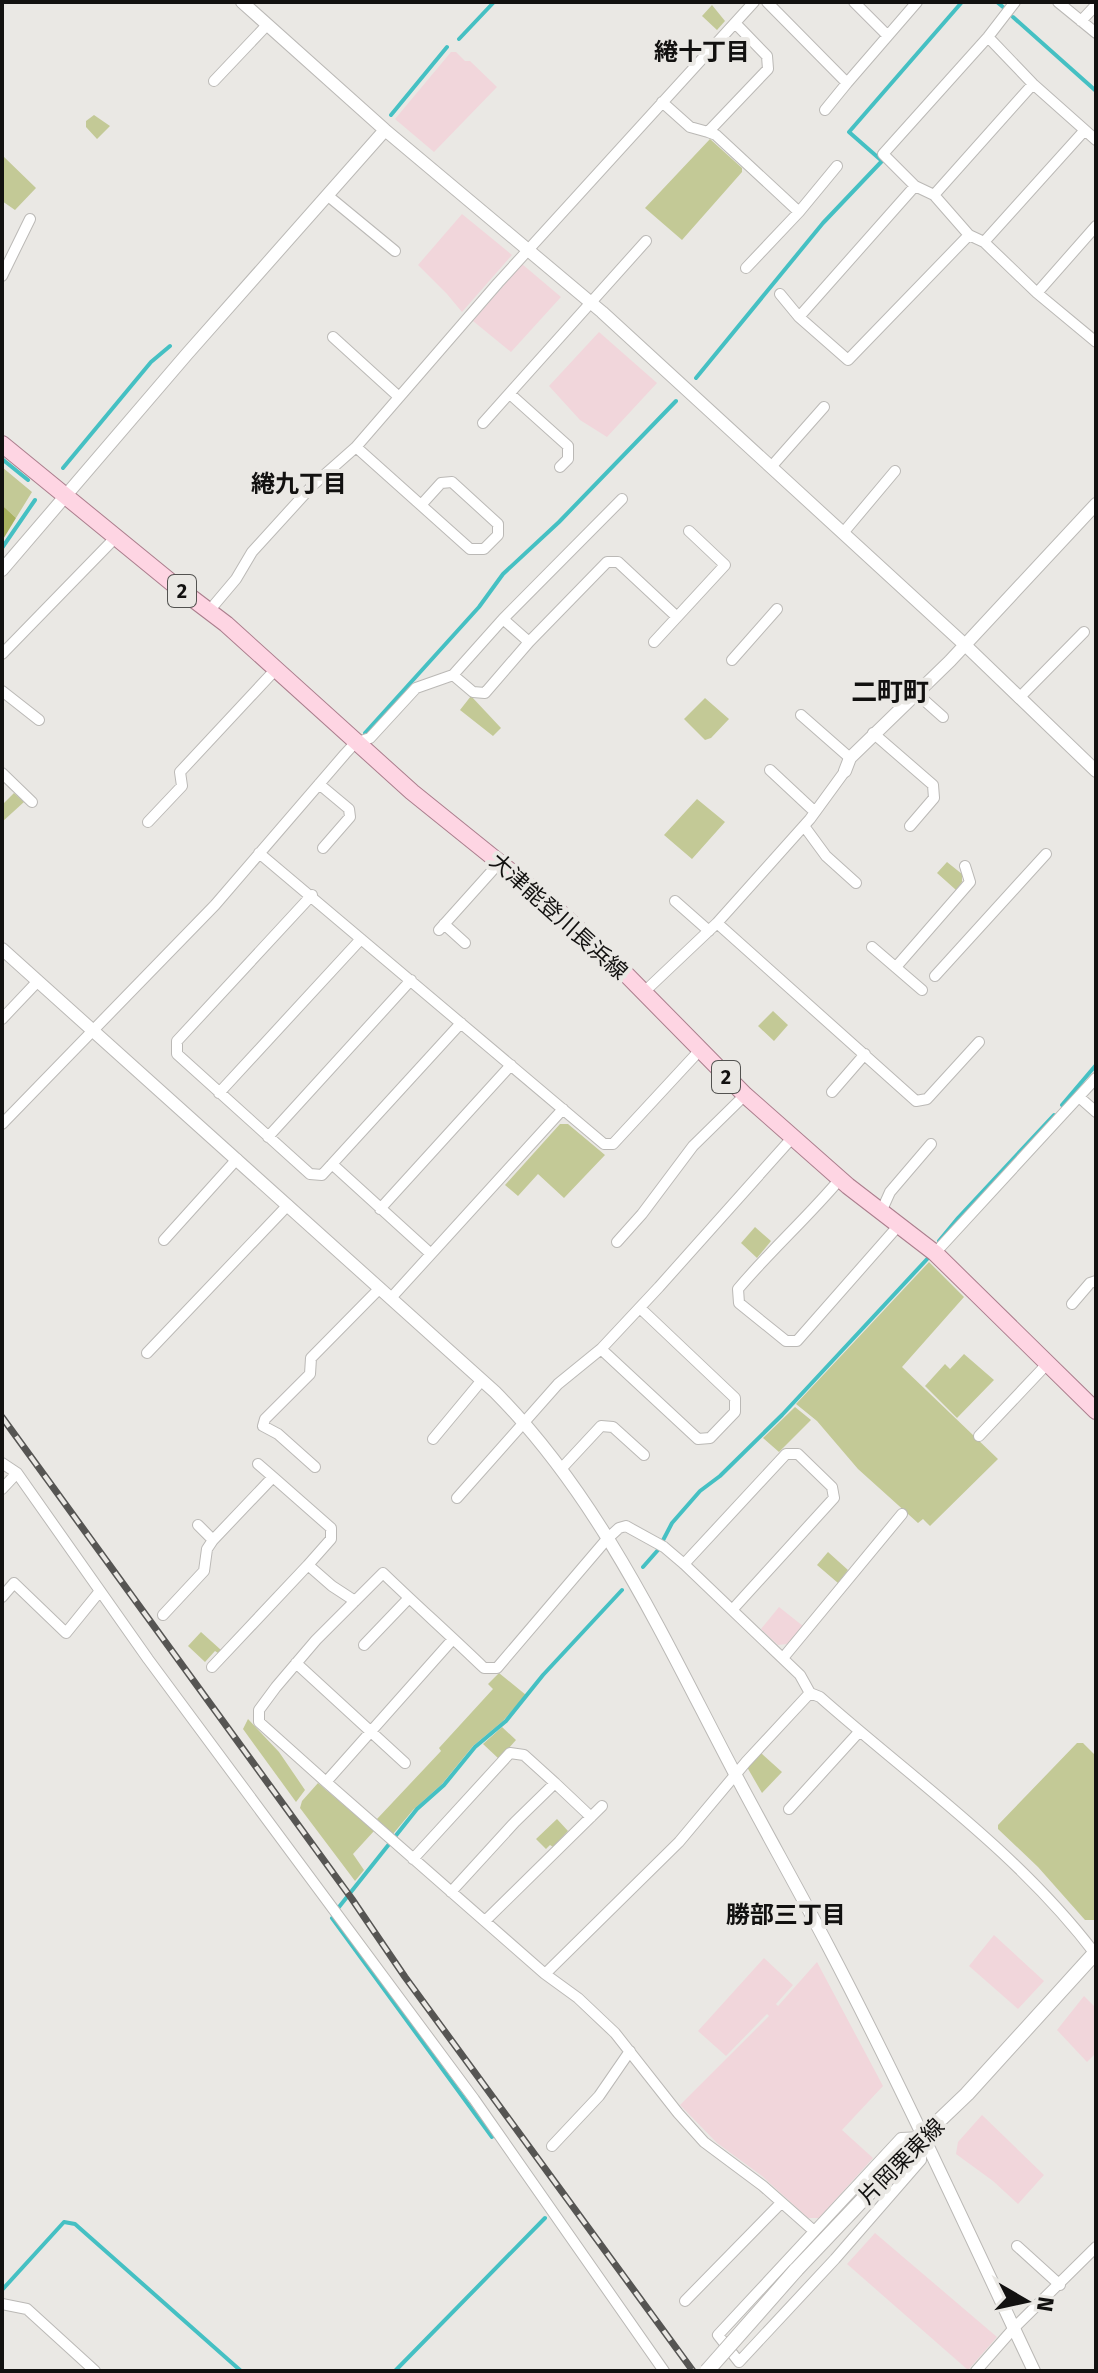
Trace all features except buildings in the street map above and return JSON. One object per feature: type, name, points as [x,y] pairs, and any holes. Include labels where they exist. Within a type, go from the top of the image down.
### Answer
[{"type":"main road","name":"大津能登川長浜線","points":[[2,444],[277,668],[355,743],[563,915],[745,1095],[840,1179],[935,1253],[1096,1411]]},
{"type":"main road","name":"片岡栗東線","points":[[707,2371],[796,2270],[967,2094],[1096,1954]]},
{"type":"street","points":[[242,2],[385,130],[591,303],[964,644],[1096,771]]},
{"type":"street","points":[[209,611],[236,579],[252,552],[313,485],[356,447],[527,251],[754,2]]},
{"type":"street","points":[[767,2],[847,83]]},
{"type":"street","points":[[854,2],[887,35]]},
{"type":"street","points":[[825,110],[917,2]]},
{"type":"street","points":[[1015,2],[988,37],[883,154],[915,186],[934,195],[969,235],[984,242],[1037,293],[1094,336]]},
{"type":"street","points":[[1058,2],[1096,33]]},
{"type":"street","points":[[1081,21],[1096,5]]},
{"type":"street","points":[[708,132],[768,69],[767,56],[735,23]]},
{"type":"street","points":[[214,81],[267,25]]},
{"type":"street","points":[[988,37],[1033,84],[1096,140]]},
{"type":"street","points":[[934,195],[1033,84]]},
{"type":"street","points":[[662,102],[690,127],[716,135],[799,212]]},
{"type":"street","points":[[2,570],[385,130]]},
{"type":"street","points":[[984,242],[1084,131]]},
{"type":"street","points":[[746,268],[837,166]]},
{"type":"street","points":[[799,317],[915,186]]},
{"type":"street","points":[[327,195],[395,251]]},
{"type":"street","points":[[2,276],[30,219]]},
{"type":"street","points":[[1037,293],[1096,226]]},
{"type":"street","points":[[780,294],[799,317],[848,360],[969,235]]},
{"type":"street","points":[[483,423],[646,241]]},
{"type":"street","points":[[333,337],[399,397]]},
{"type":"street","points":[[510,394],[568,446],[568,459],[560,467]]},
{"type":"street","points":[[771,467],[824,407]]},
{"type":"street","points":[[356,447],[470,549],[484,549],[498,535],[498,524],[452,482],[441,483],[422,504]]},
{"type":"street","points":[[843,533],[895,471]]},
{"type":"street","points":[[2,1124],[215,905],[355,743],[370,738],[416,688],[453,675],[503,619],[622,499]]},
{"type":"street","points":[[643,993],[713,927],[804,826],[845,771],[850,758],[873,733],[964,644],[1096,504]]},
{"type":"street","points":[[654,642],[725,565],[689,531]]},
{"type":"street","points":[[2,654],[116,537]]},
{"type":"street","points":[[453,675],[473,692],[485,693],[529,642],[607,562],[618,562],[677,617]]},
{"type":"street","points":[[732,660],[777,609]]},
{"type":"street","points":[[503,619],[529,642]]},
{"type":"street","points":[[1019,698],[1084,632]]},
{"type":"street","points":[[148,822],[182,786],[180,772],[277,668]]},
{"type":"street","points":[[2,691],[39,720]]},
{"type":"street","points":[[916,693],[943,717]]},
{"type":"street","points":[[801,715],[850,758]]},
{"type":"street","points":[[873,733],[933,785],[934,798],[910,826]]},
{"type":"street","points":[[770,770],[815,812]]},
{"type":"street","points":[[2,773],[32,802]]},
{"type":"street","points":[[319,784],[349,809],[350,817],[323,848]]},
{"type":"street","points":[[804,826],[826,856],[856,883]]},
{"type":"street","points":[[259,853],[604,1144],[613,1144],[700,1050]]},
{"type":"street","points":[[935,976],[1046,854]]},
{"type":"street","points":[[465,943],[441,927],[500,862]]},
{"type":"street","points":[[896,967],[970,882],[965,866]]},
{"type":"street","points":[[312,895],[177,1041],[177,1054],[310,1174],[322,1175],[461,1023]]},
{"type":"street","points":[[675,901],[713,927],[865,1054],[916,1101],[927,1099],[979,1042]]},
{"type":"street","points":[[219,1093],[361,939]]},
{"type":"street","points":[[872,947],[922,990]]},
{"type":"street","points":[[2,949],[482,1380],[524,1421],[561,1469],[638,1589],[829,1948],[939,2168],[1034,2371]]},
{"type":"street","points":[[268,1137],[411,980]]},
{"type":"street","points":[[2,1019],[38,981]]},
{"type":"street","points":[[832,1092],[865,1054]]},
{"type":"street","points":[[380,1209],[511,1065]]},
{"type":"street","points":[[935,1253],[1096,1078]]},
{"type":"street","points":[[617,1242],[693,1146],[745,1095]]},
{"type":"street","points":[[1079,1097],[1096,1112]]},
{"type":"street","points":[[391,1298],[563,1109]]},
{"type":"street","points":[[457,1498],[558,1384],[601,1349],[640,1308],[792,1138]]},
{"type":"street","points":[[881,1212],[890,1192],[931,1144]]},
{"type":"street","points":[[164,1240],[237,1159]]},
{"type":"street","points":[[332,1164],[431,1254]]},
{"type":"street","points":[[840,1179],[807,1219],[772,1249],[738,1289],[739,1303],[786,1341],[797,1341],[899,1225]]},
{"type":"street","points":[[147,1353],[288,1205]]},
{"type":"street","points":[[1072,1304],[1090,1283],[1096,1281]]},
{"type":"street","points":[[315,1467],[278,1434],[263,1426],[265,1419],[310,1374],[311,1358],[380,1288]]},
{"type":"street","points":[[601,1349],[698,1439],[710,1438],[735,1412],[735,1398],[640,1308]]},
{"type":"street","points":[[979,1436],[1048,1363]]},
{"type":"street","points":[[433,1439],[482,1380]]},
{"type":"street","points":[[561,1469],[601,1426],[613,1427],[644,1455]]},
{"type":"street","points":[[684,1564],[786,1454],[798,1454],[832,1487],[834,1498],[733,1609]]},
{"type":"street","points":[[2,1463],[17,1473],[157,1672],[474,2099],[664,2371]]},
{"type":"street","points":[[212,1667],[331,1539],[331,1528],[258,1464]]},
{"type":"street","points":[[2,1489],[17,1473]]},
{"type":"street","points":[[163,1615],[204,1571],[207,1549],[213,1540],[273,1477]]},
{"type":"street","points":[[783,1658],[902,1514]]},
{"type":"street","points":[[198,1525],[213,1540]]},
{"type":"street","points":[[814,2231],[704,2142],[630,2051],[578,1998],[545,1974],[259,1722],[259,1710],[296,1663],[383,1573],[484,1668],[497,1668],[607,1539],[626,1526],[661,1545],[684,1564],[800,1675],[810,1693],[820,1697],[1017,1865],[1096,1954]]},
{"type":"street","points":[[308,1565],[355,1601]]},
{"type":"street","points":[[2,1597],[14,1583],[66,1633],[100,1591]]},
{"type":"street","points":[[364,1645],[409,1598]]},
{"type":"street","points":[[326,1782],[453,1639]]},
{"type":"street","points":[[296,1663],[405,1763]]},
{"type":"street","points":[[545,1974],[679,1842],[735,1774],[810,1693]]},
{"type":"street","points":[[789,1809],[859,1732]]},
{"type":"street","points":[[413,1859],[510,1753],[524,1755],[591,1817]]},
{"type":"street","points":[[451,1892],[555,1783]]},
{"type":"street","points":[[485,1921],[602,1806]]},
{"type":"street","points":[[552,2146],[599,2096],[630,2051]]},
{"type":"street","points":[[922,2137],[921,2160],[739,2362],[718,2335],[901,2138],[922,2137]]},
{"type":"street","points":[[685,2301],[781,2203]]},
{"type":"street","points":[[1017,2246],[1060,2285]]},
{"type":"street","points":[[976,2371],[1014,2328],[1096,2247]]},
{"type":"street","points":[[765,2284],[790,2307]]},
{"type":"street","points":[[2,2304],[27,2309],[95,2371]]},
{"type":"shaded area","points":[[451,52],[470,61],[497,87],[434,152],[395,119]]},
{"type":"shaded area","points":[[462,214],[512,255],[462,312],[418,265]]},
{"type":"shaded area","points":[[522,264],[561,297],[511,352],[473,321]]},
{"type":"shaded area","points":[[599,332],[657,383],[607,437],[580,420],[549,386]]},
{"type":"shaded area","points":[[779,1607],[803,1626],[787,1644],[778,1645],[761,1629]]},
{"type":"shaded area","points":[[994,1935],[1044,1981],[1018,2009],[969,1966]]},
{"type":"shaded area","points":[[764,1958],[793,1985],[776,2004],[778,2006],[817,1962],[883,2086],[842,2130],[873,2158],[819,2218],[808,2218],[762,2176],[717,2143],[680,2105],[769,2016],[767,2014],[726,2056],[698,2031]]},
{"type":"shaded area","points":[[1084,1996],[1096,2008],[1096,2053],[1087,2062],[1057,2030]]},
{"type":"shaded area","points":[[982,2115],[1044,2175],[1018,2204],[956,2154],[958,2142]]},
{"type":"shaded area","points":[[875,2233],[997,2337],[968,2370],[847,2264]]},
{"type":"green space","points":[[712,5],[725,21],[717,30],[702,16]]},
{"type":"green space","points":[[94,115],[110,126],[97,139],[86,127],[86,121]]},
{"type":"green space","points":[[710,139],[742,168],[742,172],[682,240],[645,208]]},
{"type":"green space","points":[[2,155],[36,188],[15,210],[2,201]]},
{"type":"green space","points":[[2,467],[32,492],[16,518],[2,505]]},
{"type":"green space","points":[[2,505],[16,518],[2,541]]},
{"type":"green space","points":[[471,696],[501,728],[493,736],[460,710]]},
{"type":"green space","points":[[705,698],[729,719],[711,738],[705,740],[684,719]]},
{"type":"green space","points":[[14,793],[24,802],[2,822],[2,805]]},
{"type":"green space","points":[[697,799],[725,822],[692,859],[664,835]]},
{"type":"green space","points":[[947,862],[962,874],[962,882],[956,890],[937,873]]},
{"type":"green space","points":[[773,1011],[788,1025],[774,1041],[758,1026]]},
{"type":"green space","points":[[560,1124],[568,1124],[605,1155],[564,1198],[538,1174],[518,1196],[505,1185]]},
{"type":"green space","points":[[755,1227],[771,1241],[757,1258],[741,1243]]},
{"type":"green space","points":[[929,1262],[964,1297],[902,1367],[998,1459],[930,1526],[923,1519],[918,1523],[858,1469],[817,1421],[796,1404]]},
{"type":"green space","points":[[964,1354],[994,1380],[957,1418],[925,1386],[945,1364],[950,1369]]},
{"type":"green space","points":[[795,1407],[811,1420],[779,1452],[763,1438]]},
{"type":"green space","points":[[828,1552],[848,1570],[838,1583],[817,1565]]},
{"type":"green space","points":[[201,1632],[221,1650],[218,1653],[215,1651],[205,1662],[188,1646]]},
{"type":"green space","points":[[499,1673],[526,1695],[503,1721],[473,1746],[442,1784],[413,1810],[393,1834],[377,1819],[441,1751],[439,1748],[493,1689],[488,1684]]},
{"type":"green space","points":[[248,1719],[279,1752],[305,1790],[296,1802],[243,1729]]},
{"type":"green space","points":[[502,1727],[516,1740],[499,1759],[483,1744]]},
{"type":"green space","points":[[1077,1743],[1083,1743],[1096,1756],[1095,1920],[1085,1920],[1038,1867],[998,1829],[998,1825]]},
{"type":"green space","points":[[761,1753],[782,1772],[762,1793],[747,1767]]},
{"type":"green space","points":[[318,1783],[374,1831],[353,1854],[364,1870],[355,1881],[300,1808],[302,1801]]},
{"type":"green space","points":[[557,1819],[568,1831],[553,1847],[550,1845],[546,1849],[536,1839]]},
{"type":"waterway","points":[[459,39],[494,2]]},
{"type":"waterway","points":[[696,378],[823,223],[882,161],[849,132],[962,2]]},
{"type":"waterway","points":[[997,2],[1003,7]]},
{"type":"waterway","points":[[1013,17],[1096,91]]},
{"type":"waterway","points":[[391,115],[447,47]]},
{"type":"waterway","points":[[63,468],[151,362],[170,346]]},
{"type":"waterway","points":[[365,733],[479,607],[503,574],[559,522],[676,401]]},
{"type":"waterway","points":[[2,459],[28,480]]},
{"type":"waterway","points":[[2,548],[35,500]]},
{"type":"waterway","points":[[1062,1105],[1096,1065]]},
{"type":"waterway","points":[[939,1241],[1054,1115]]},
{"type":"waterway","points":[[643,1567],[658,1550],[672,1523],[700,1491],[720,1476],[782,1415],[929,1257]]},
{"type":"waterway","points":[[339,1907],[417,1809],[444,1785],[475,1747],[506,1721],[543,1675],[622,1590]]},
{"type":"waterway","points":[[332,1918],[492,2137]]},
{"type":"waterway","points":[[395,2371],[545,2218]]},
{"type":"waterway","points":[[2,2290],[64,2222],[75,2224],[241,2371]]},
{"type":"railway","points":[[2,1417],[693,2371]]},
{"type":"district","name":"綣十丁目","points":[[702,52]]},
{"type":"district","name":"綣九丁目","points":[[299,484]]},
{"type":"district","name":"二町町","points":[[890,692]]},
{"type":"district","name":"勝部三丁目","points":[[786,1915]]}]
